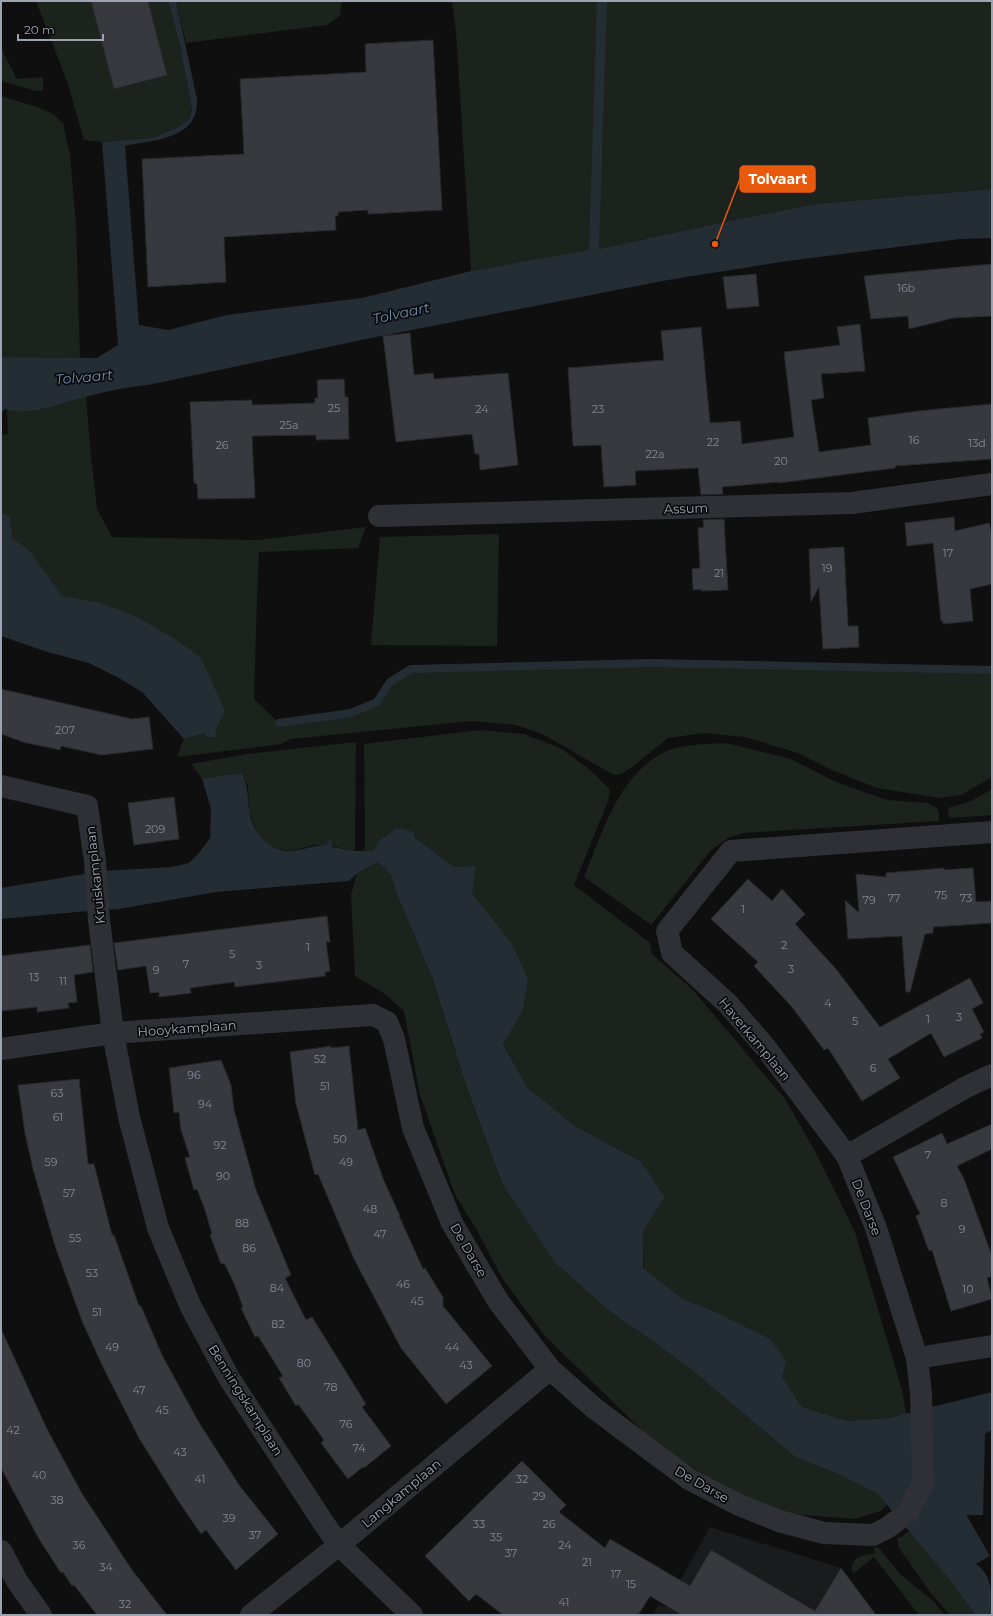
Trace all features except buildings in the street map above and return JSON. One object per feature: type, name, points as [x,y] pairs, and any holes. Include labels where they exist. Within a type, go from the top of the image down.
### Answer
[{"type":"street","name":"Assum","points":[[379,516],[852,503],[992,484]]},
{"type":"street","name":"Kruiskamplaan","points":[[1,786],[87,806],[95,861],[99,920],[113,1033]]},
{"type":"street","name":"Haverkamplaan","points":[[847,1156],[766,1048],[728,1004],[672,953],[667,931],[731,851],[992,832]]},
{"type":"street","name":"De Darse","points":[[373,1015],[387,1022],[394,1039],[413,1128],[452,1223],[498,1301],[550,1369],[594,1408],[689,1479],[737,1504],[779,1521],[824,1533],[873,1535],[907,1513],[923,1484],[921,1394],[917,1358],[876,1228],[847,1156]]},
{"type":"street","name":"Hooykamplaan","points":[[1,1049],[113,1033],[373,1015]]},
{"type":"street","name":"Benningskamplaan","points":[[113,1033],[128,1117],[158,1228],[190,1305],[229,1378],[339,1545],[412,1615]]},
{"type":"street","points":[[847,1156],[966,1087],[992,1075]]},
{"type":"street","points":[[917,1358],[992,1346]]},
{"type":"street","name":"Langkamplaan","points":[[251,1615],[339,1545],[550,1369]]},
{"type":"street","points":[[1,1551],[17,1581],[41,1615]]},
{"type":"shaded area","points":[[36,1],[168,1],[180,46],[192,111],[189,120],[178,127],[152,138],[102,142],[84,140],[67,81]]},
{"type":"shaded area","points":[[176,1],[342,1],[340,16],[327,25],[186,43]]},
{"type":"shaded area","points":[[452,1],[992,1],[992,189],[815,204],[599,249],[471,271],[456,31]]},
{"type":"shaded area","points":[[1,48],[17,79],[43,77],[43,91],[36,91],[4,82],[1,79]]},
{"type":"shaded area","points":[[1,96],[37,107],[53,114],[63,123],[70,155],[76,224],[80,358],[1,357]]},
{"type":"shaded area","points":[[86,396],[97,509],[112,537],[258,540],[366,527],[358,548],[259,552],[254,699],[279,723],[351,713],[377,702],[390,682],[411,669],[651,663],[992,670],[992,777],[961,795],[939,798],[877,788],[832,770],[798,753],[745,737],[704,733],[668,738],[632,767],[621,774],[614,775],[542,734],[516,725],[470,721],[291,739],[281,744],[177,757],[184,739],[205,733],[216,736],[1,572],[1,435],[8,434],[7,410],[38,410]]},
{"type":"shaded area","points":[[499,534],[497,646],[371,645],[380,537]]},
{"type":"shaded area","points":[[480,730],[524,734],[562,749],[595,774],[610,790],[608,801],[574,885],[650,943],[652,954],[692,989],[785,1099],[815,1151],[855,1232],[902,1390],[908,1424],[896,1495],[881,1511],[855,1519],[788,1514],[729,1490],[679,1459],[648,1436],[545,1336],[502,1278],[478,1232],[455,1195],[420,1095],[404,1011],[385,994],[355,976],[351,895],[365,844],[364,744]],"holes":[[[414,837],[455,867],[472,893],[511,942],[503,1044],[527,1087],[575,1126],[640,1161],[644,1273],[706,1316],[798,1400],[802,1407],[847,1421],[888,1418],[898,1415],[878,1494],[840,1475],[794,1456],[687,1366],[607,1309],[555,1263],[503,1186],[466,1085],[433,980],[396,892],[391,874]]]},
{"type":"shaded area","points":[[356,742],[355,851],[327,845],[315,845],[290,851],[271,847],[258,835],[249,811],[248,786],[242,774],[223,775],[202,779],[191,764],[247,754]]},
{"type":"shaded area","points":[[726,743],[791,759],[836,782],[887,800],[928,803],[937,808],[939,813],[939,821],[743,833],[728,838],[711,850],[651,925],[584,877],[605,825],[623,791],[634,776],[647,763],[663,753],[677,748],[694,745]]},
{"type":"shaded area","points":[[992,789],[992,815],[949,818],[948,808],[971,801]]},
{"type":"shaded area","points":[[710,1527],[841,1568],[876,1615],[653,1615],[659,1604],[665,1607]]},
{"type":"shaded area","points":[[909,1531],[953,1584],[975,1615],[950,1615],[930,1592],[898,1546],[898,1537],[900,1538]]},
{"type":"shaded area","points":[[878,1547],[900,1574],[933,1601],[945,1615],[919,1615],[874,1557],[854,1573],[851,1569],[857,1558],[863,1555],[875,1553],[874,1548]]},
{"type":"water","points":[[168,1],[176,1],[197,99],[196,112],[191,122],[183,130],[173,135],[149,142],[125,146],[139,325],[168,330],[227,315],[362,298],[471,271],[589,250],[597,1],[607,1],[599,249],[815,204],[992,189],[992,238],[960,239],[787,261],[668,280],[366,339],[148,385],[109,391],[36,410],[16,411],[5,409],[1,413],[1,357],[97,358],[118,345],[102,142],[152,138],[178,127],[189,120],[192,111],[180,46]]},
{"type":"water","points":[[1,512],[10,518],[12,538],[30,551],[62,596],[100,603],[135,616],[175,639],[201,658],[225,711],[215,731],[217,737],[206,737],[205,733],[184,739],[142,692],[119,678],[89,663],[47,652],[1,636]]},
{"type":"water","points":[[242,774],[247,788],[249,810],[254,825],[262,839],[275,848],[291,851],[327,845],[329,840],[332,841],[332,847],[355,851],[373,851],[380,840],[397,828],[414,832],[414,837],[455,867],[476,866],[472,893],[511,942],[528,979],[522,1012],[503,1044],[527,1087],[575,1126],[640,1161],[665,1197],[643,1231],[643,1268],[683,1299],[713,1311],[770,1339],[786,1360],[782,1377],[802,1407],[847,1421],[888,1418],[992,1392],[992,1430],[985,1434],[983,1515],[967,1516],[990,1556],[976,1564],[982,1569],[989,1580],[992,1615],[975,1615],[953,1584],[878,1494],[840,1475],[794,1456],[687,1366],[607,1309],[555,1263],[503,1186],[466,1085],[433,980],[396,892],[391,874],[377,862],[356,874],[349,881],[216,892],[119,909],[1,919],[1,888],[102,871],[172,867],[189,863],[199,853],[210,838],[211,809],[202,779],[223,775]]},
{"type":"waterway","points":[[279,723],[351,713],[377,702],[390,682],[411,669],[651,663],[992,670]]},
{"type":"place","name":"Tolvaart","points":[[715,244]]}]
